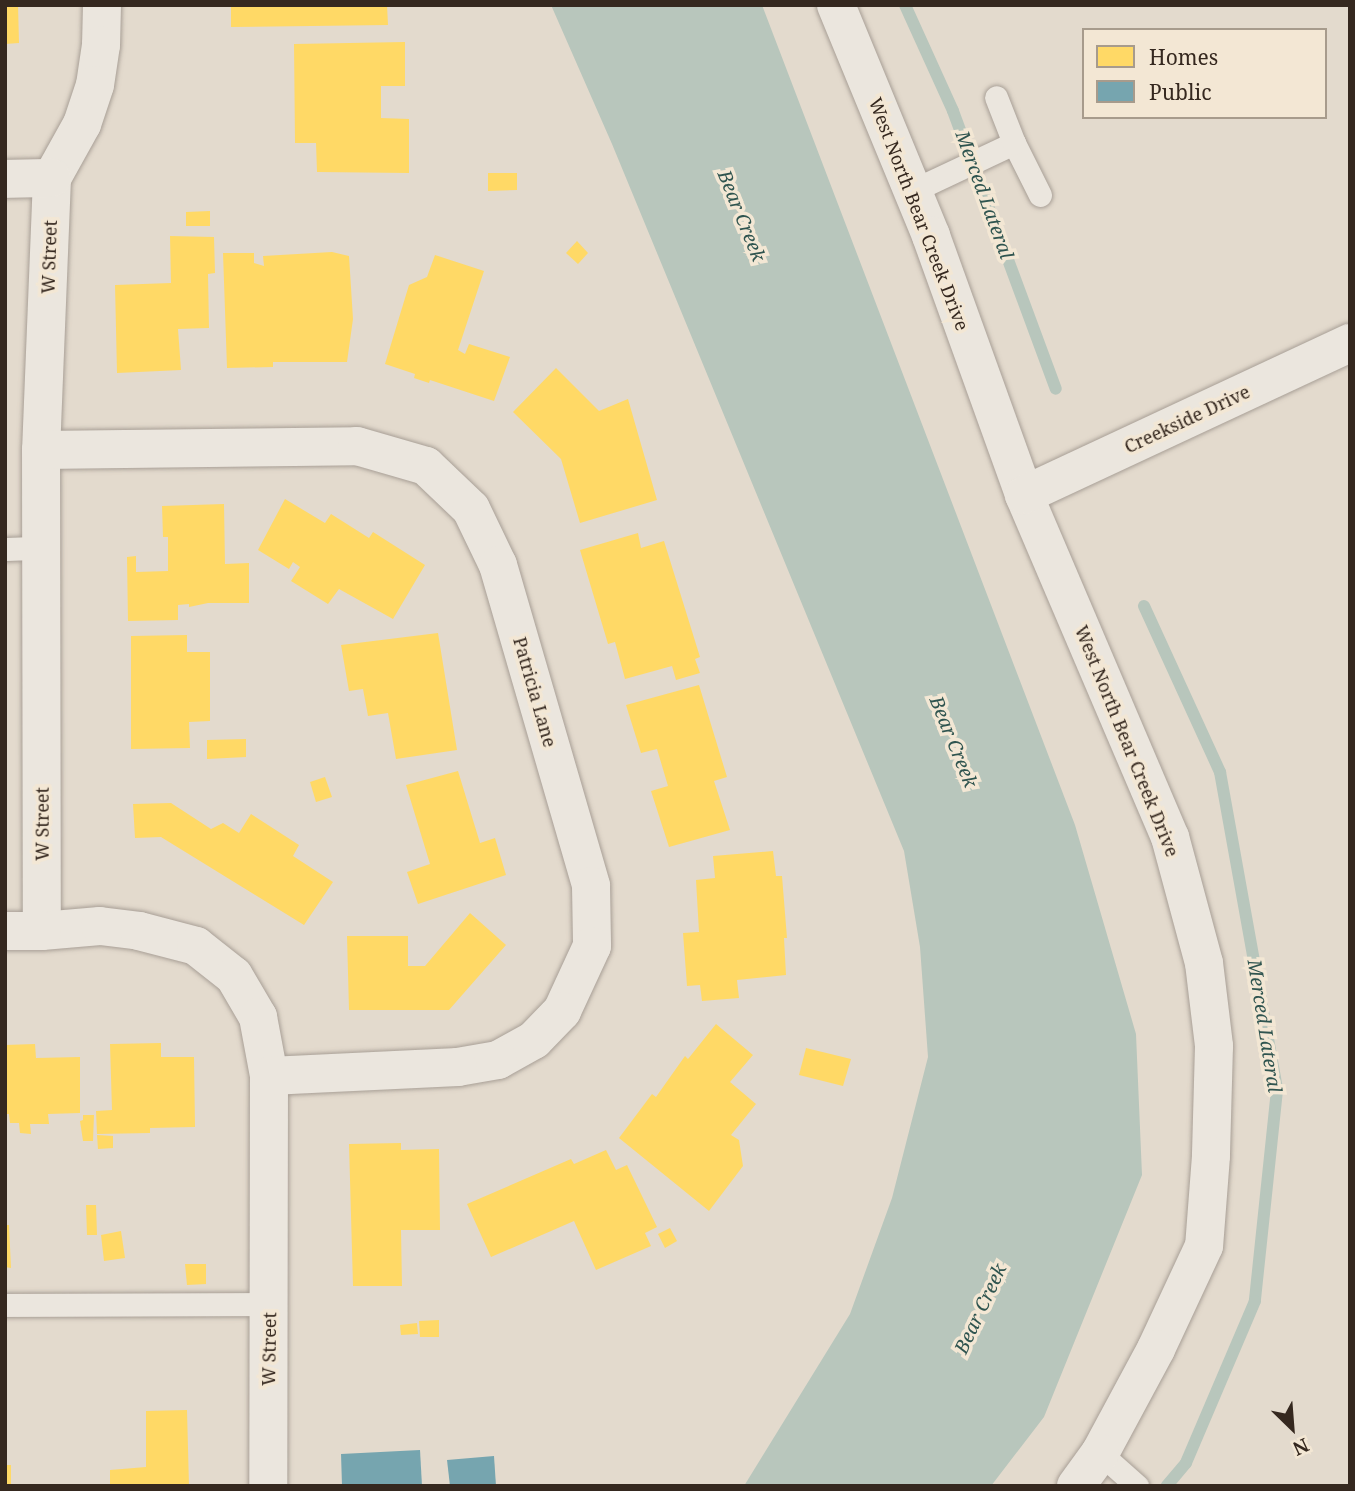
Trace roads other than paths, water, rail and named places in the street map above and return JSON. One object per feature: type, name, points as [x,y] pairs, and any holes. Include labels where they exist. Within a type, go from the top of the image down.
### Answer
[{"type":"street","name":"W Street","points":[[102,5],[101,45],[95,85],[82,124],[52,178],[41,450],[23,549],[23,931],[100,926],[139,931],[196,946],[234,975],[258,1017],[269,1076],[268,1486]]},
{"type":"street","name":"West North Bear Creek Drive","points":[[836,5],[912,191],[1024,495],[1170,837],[1204,963],[1214,1046],[1212,1156],[1204,1246],[1156,1349],[1100,1453],[1076,1486]]},
{"type":"street","points":[[5,178],[52,178]]},
{"type":"street","name":"Creekside Drive","points":[[1024,495],[1350,342]]},
{"type":"street","name":"Patricia Lane","points":[[41,450],[357,446],[426,466],[471,509],[498,565],[591,886],[592,946],[562,1011],[534,1040],[498,1060],[458,1067],[269,1076]]},
{"type":"lane","points":[[996,97],[1004,148],[1040,195]]},
{"type":"lane","points":[[912,191],[1004,148]]},
{"type":"lane","points":[[5,1305],[269,1304]]},
{"type":"lane","points":[[1100,1453],[1137,1486]]},
{"type":"water","name":"Bear Creek","points":[[551,5],[762,5],[1075,825],[1136,1034],[1142,1175],[1044,1417],[991,1486],[744,1486],[850,1314],[892,1198],[928,1057],[920,947],[904,851],[612,144]]},
{"type":"waterway","name":"Merced Lateral","points":[[905,5],[953,111],[1056,389]]},
{"type":"waterway","name":"Merced Lateral","points":[[1144,606],[1220,772],[1277,1090],[1255,1301],[1186,1463],[1167,1486]]}]
